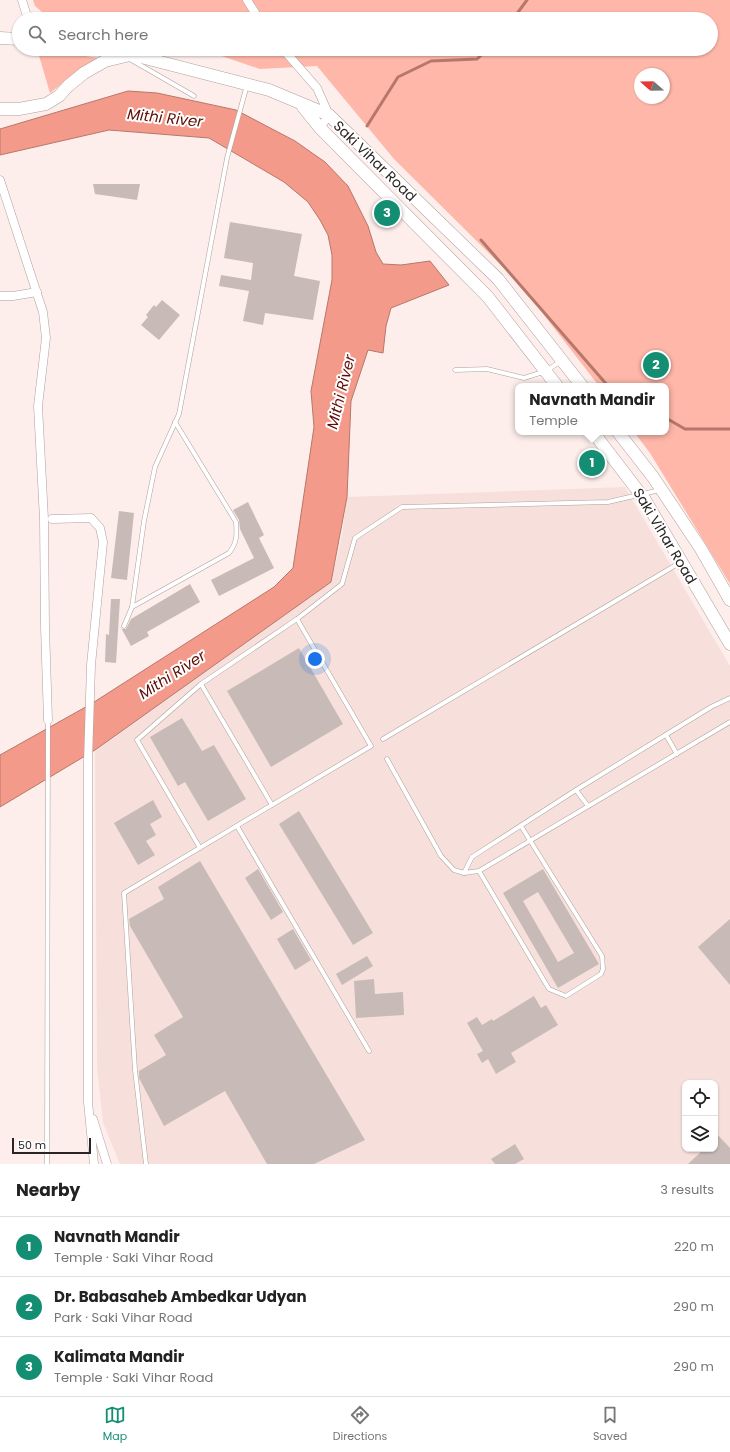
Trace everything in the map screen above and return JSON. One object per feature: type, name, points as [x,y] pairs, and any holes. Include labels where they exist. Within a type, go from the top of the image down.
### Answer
[{"type":"main road","points":[[0,38],[12,39]]},
{"type":"main road","points":[[0,109],[19,109],[46,104],[59,96],[68,86],[84,73],[105,61],[125,56]]},
{"type":"main road","points":[[133,56],[269,90],[302,105]]},
{"type":"main road","name":"Saki Vihar Road","points":[[302,105],[329,115],[498,279],[580,383]]},
{"type":"main road","name":"Saki Vihar Road","points":[[302,105],[320,128],[488,296],[555,383]]},
{"type":"main road","points":[[451,259],[465,246]]},
{"type":"main road","points":[[508,322],[523,310]]},
{"type":"main road","name":"Saki Vihar Road","points":[[595,435],[641,494],[730,644]]},
{"type":"main road","name":"Saki Vihar Road","points":[[620,435],[661,490],[701,549],[730,600]]},
{"type":"street","points":[[22,0],[26,12]]},
{"type":"street","points":[[246,0],[254,12]]},
{"type":"street","points":[[289,56],[317,88],[329,115],[320,128]]},
{"type":"street","points":[[0,180],[43,312],[46,338],[38,406],[44,519],[48,720]]},
{"type":"street","points":[[0,296],[13,296],[37,292]]},
{"type":"street","points":[[52,519],[91,518],[100,528],[103,542],[91,665],[88,761],[88,1102],[94,1164]]},
{"type":"street","points":[[88,1102],[106,1164]]},
{"type":"lane","points":[[131,56],[194,96]]},
{"type":"lane","points":[[124,626],[132,607],[144,521],[155,467],[179,414],[227,158],[240,106],[248,84]]},
{"type":"lane","points":[[455,370],[487,369],[524,378],[546,371],[562,360]]},
{"type":"lane","points":[[132,607],[229,553],[235,546],[238,536],[236,522],[175,422]]},
{"type":"lane","points":[[200,848],[137,740],[201,684],[297,619],[342,584],[355,538],[402,507],[608,502],[661,490]]},
{"type":"lane","points":[[383,739],[681,562]]},
{"type":"lane","points":[[146,1164],[135,1070],[124,893],[371,746],[297,619]]},
{"type":"lane","points":[[201,684],[272,805]]},
{"type":"lane","points":[[464,873],[472,857],[576,790],[730,698]]},
{"type":"lane","points":[[47,1164],[48,720]]},
{"type":"lane","points":[[387,759],[441,856],[454,870],[464,873],[479,871],[730,722]]},
{"type":"lane","points":[[666,735],[676,754]]},
{"type":"lane","points":[[576,790],[588,806]]},
{"type":"lane","points":[[237,826],[369,1051]]},
{"type":"lane","points":[[479,871],[550,989],[566,996],[572,994],[601,974],[603,969],[602,956],[521,826]]},
{"type":"shaded area","points":[[33,0],[730,0],[730,584],[650,453],[636,435],[669,435],[669,383],[597,383],[520,284],[394,159],[317,66],[260,69],[222,56],[718,56],[718,12],[42,12],[35,6]]},
{"type":"shaded area","points":[[39,56],[85,56],[98,58],[78,71],[50,93]]},
{"type":"shaded area","points":[[625,487],[730,666],[730,1164],[120,1164],[103,1123],[97,1068],[95,750],[331,582],[341,541],[347,497]]},
{"type":"water","name":"Mithi River","points":[[128,91],[157,93],[236,110],[295,141],[325,162],[348,186],[368,226],[376,252],[383,264],[401,265],[430,261],[449,285],[391,308],[386,326],[383,353],[368,350],[351,401],[347,497],[331,582],[95,750],[0,807],[0,755],[91,704],[274,587],[293,568],[314,427],[311,391],[332,280],[332,255],[328,235],[308,202],[284,182],[209,138],[109,130],[0,155],[0,129]]},
{"type":"building","points":[[93,184],[140,184],[137,200],[95,194]]},
{"type":"building","points":[[230,222],[302,234],[294,276],[320,281],[313,320],[265,313],[263,325],[243,321],[249,291],[219,286],[221,275],[251,280],[253,263],[224,258]]},
{"type":"building","points":[[162,300],[180,315],[159,340],[141,325],[148,317],[146,315],[154,305],[156,307]]},
{"type":"building","points":[[248,502],[264,535],[259,538],[274,568],[219,596],[211,580],[254,558],[240,529],[239,520],[233,510]]},
{"type":"building","points":[[119,511],[134,513],[127,580],[111,578]]},
{"type":"building","points":[[190,584],[200,602],[147,632],[149,636],[131,646],[120,626],[122,629],[126,629],[131,619]]},
{"type":"building","points":[[111,599],[120,599],[116,663],[105,662],[106,634],[109,635]]},
{"type":"building","points":[[299,648],[343,724],[271,767],[227,691]]},
{"type":"building","points":[[182,718],[202,751],[214,745],[246,799],[208,821],[185,782],[178,786],[150,737]]},
{"type":"building","points":[[153,800],[162,817],[150,824],[156,835],[146,841],[155,855],[138,865],[114,823]]},
{"type":"building","points":[[299,811],[373,933],[353,945],[279,824]]},
{"type":"building","points":[[200,861],[365,1140],[314,1164],[267,1164],[225,1091],[164,1126],[139,1078],[139,1071],[166,1055],[154,1035],[183,1017],[130,926],[129,919],[164,899],[158,887]]},
{"type":"building","points":[[258,869],[283,912],[271,920],[245,878]]},
{"type":"building","points":[[543,869],[599,964],[558,988],[503,893]],"holes":[[[538,892],[574,953],[558,962],[523,901]]]},
{"type":"building","points":[[730,919],[730,985],[698,947]]},
{"type":"building","points":[[293,929],[311,960],[295,970],[277,939]]},
{"type":"building","points":[[367,956],[373,966],[342,985],[336,974]]},
{"type":"building","points":[[374,979],[375,994],[403,992],[404,1015],[356,1018],[354,981]]},
{"type":"building","points":[[534,996],[541,1008],[546,1005],[558,1025],[511,1053],[516,1062],[496,1074],[488,1059],[482,1063],[477,1054],[483,1051],[467,1023],[477,1017],[482,1025],[492,1019],[493,1021]]},
{"type":"building","points":[[718,1135],[730,1148],[730,1164],[688,1164],[701,1152],[718,1152]]},
{"type":"building","points":[[515,1144],[524,1159],[515,1164],[495,1164],[491,1159]]},
{"type":"waterway","points":[[518,12],[527,0]]},
{"type":"waterway","points":[[367,126],[398,77],[431,61],[477,59],[480,56]]},
{"type":"waterway","points":[[481,240],[605,383]]},
{"type":"waterway","points":[[669,420],[685,429],[730,429]]},
{"type":"place","name":"Kalimata Mandir","points":[[387,213]]},
{"type":"place","name":"Dr. Babasaheb Ambedkar Udyan","points":[[656,365]]},
{"type":"place","name":"Navnath Mandir","points":[[592,463]]}]
